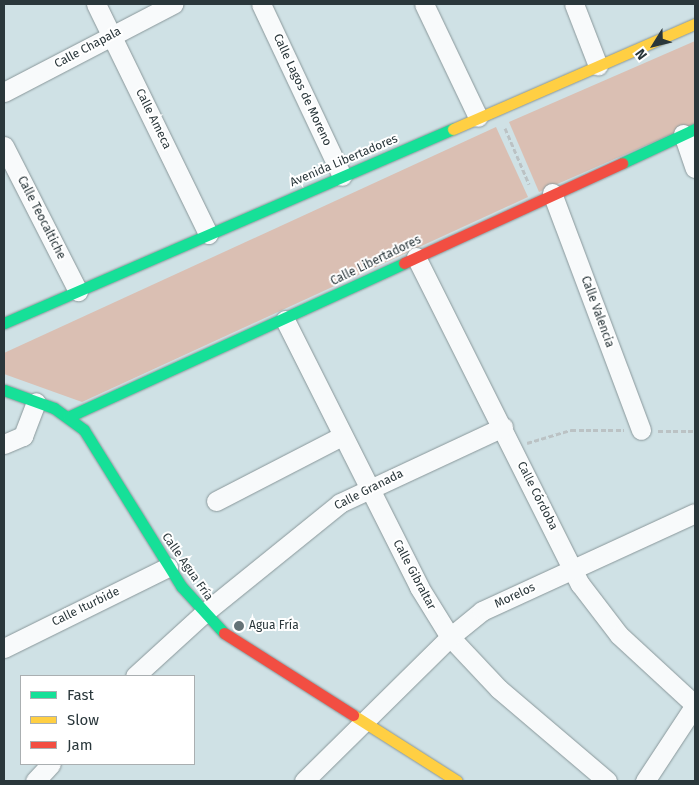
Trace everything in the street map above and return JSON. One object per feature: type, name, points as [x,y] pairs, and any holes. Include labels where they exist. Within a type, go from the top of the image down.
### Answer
[{"type":"street","name":"Calle Ameca","points":[[96,4],[113,35],[208,234]]},
{"type":"street","name":"Calle Chapala","points":[[4,92],[172,4]]},
{"type":"street","name":"Calle Lagos de Moreno","points":[[261,4],[342,176]]},
{"type":"street","points":[[424,4],[478,118]]},
{"type":"street","points":[[574,4],[598,66]]},
{"type":"street","name":"Avenida Libertadores","points":[[4,323],[695,24]]},
{"type":"street","points":[[689,132],[695,168]]},
{"type":"street","name":"Calle Libertadores","points":[[68,417],[285,320],[544,197],[689,132]]},
{"type":"street","name":"Calle Teocaltiche","points":[[4,146],[78,291]]},
{"type":"street","name":"Calle Valencia","points":[[544,197],[641,430]]},
{"type":"street","name":"Calle Córdoba","points":[[416,257],[503,427],[573,571],[619,634],[695,705]]},
{"type":"street","name":"Calle Gibraltar","points":[[285,320],[419,587],[450,637],[499,689],[607,781]]},
{"type":"street","name":"Calle Agua Fría","points":[[4,390],[68,417],[103,455],[168,567],[203,614],[245,650],[457,781]]},
{"type":"street","points":[[4,444],[23,436],[36,402]]},
{"type":"street","name":"Calle Granada","points":[[136,675],[203,614],[320,517],[368,487],[503,427]]},
{"type":"street","points":[[216,501],[342,436]]},
{"type":"street","name":"Morelos","points":[[304,781],[450,637],[494,604],[692,521]]},
{"type":"street","name":"Calle Iturbide","points":[[4,648],[168,567]]},
{"type":"street","points":[[645,781],[695,705]]},
{"type":"street","points":[[35,781],[49,765]]},
{"type":"path","points":[[497,110],[544,197]]},
{"type":"path","points":[[512,448],[572,430],[695,431]]},
{"type":"shaded area","points":[[695,41],[695,124],[539,192],[509,122]]},
{"type":"shaded area","points":[[496,127],[528,197],[82,402],[4,374],[4,353]]},
{"type":"traffic: fast","points":[[4,323],[453,129]]},
{"type":"traffic: fast","points":[[622,163],[695,129]]},
{"type":"traffic: fast","points":[[68,417],[404,263]]},
{"type":"traffic: fast","points":[[4,390],[54,408],[84,430],[181,586],[224,633]]},
{"type":"traffic: slow","points":[[453,129],[695,24]]},
{"type":"traffic: slow","points":[[353,715],[457,781]]},
{"type":"traffic: jam","points":[[404,263],[622,163]]},
{"type":"traffic: jam","points":[[224,633],[353,715]]},
{"type":"place","name":"Agua Fría","points":[[239,626]]}]
